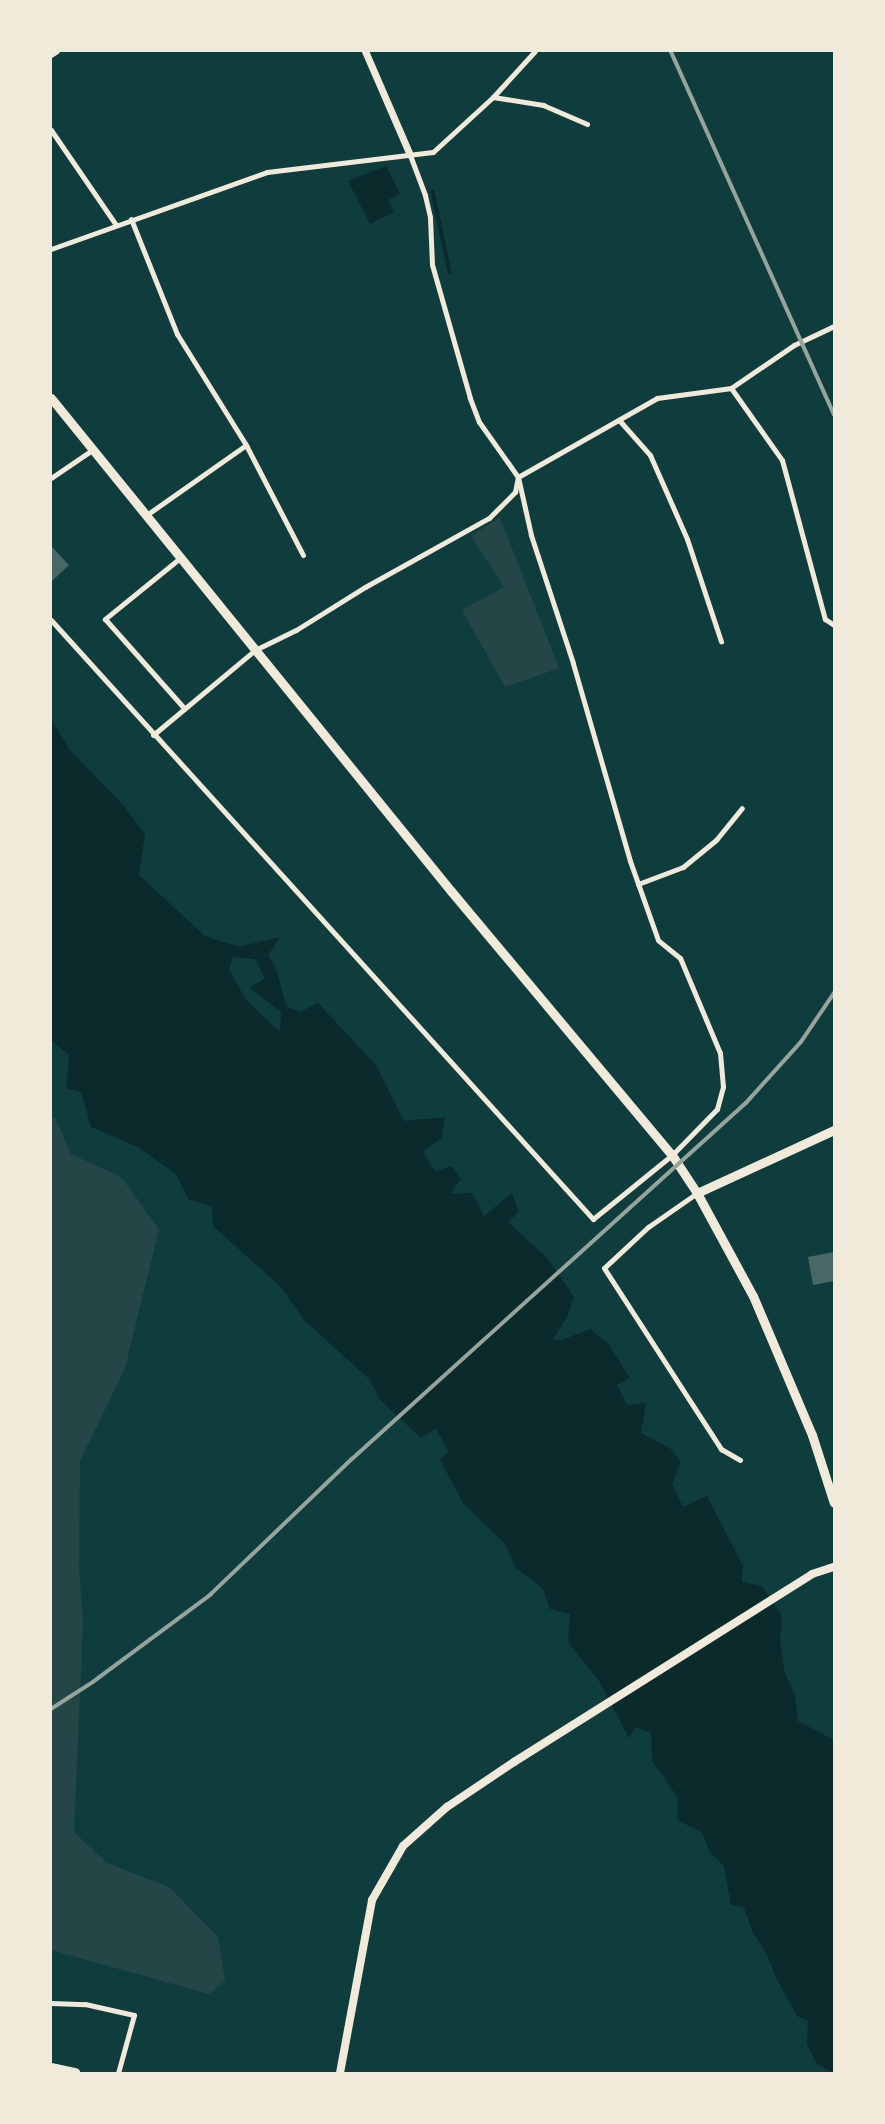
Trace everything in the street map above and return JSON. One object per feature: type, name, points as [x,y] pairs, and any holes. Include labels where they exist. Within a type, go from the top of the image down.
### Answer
[{"type":"highway","points":[[51,2068],[75,2073]]},
{"type":"main road","points":[[51,398],[450,891],[672,1155],[697,1194],[753,1296],[813,1435],[834,1503]]},
{"type":"main road","points":[[697,1194],[834,1130]]},
{"type":"main road","points":[[340,2073],[372,1900],[403,1846],[447,1807],[514,1762],[812,1574],[834,1567]]},
{"type":"street","points":[[51,55],[57,51]]},
{"type":"street","points":[[51,620],[593,1219],[672,1155],[717,1109],[723,1087],[720,1053],[680,958],[658,940],[638,884],[573,663],[531,535],[518,477],[479,422],[470,398],[432,265],[430,217],[425,195],[365,51]]},
{"type":"street","points":[[51,249],[267,172],[433,152],[493,97],[535,51]]},
{"type":"street","points":[[493,97],[543,105],[587,124]]},
{"type":"street","points":[[51,130],[116,225]]},
{"type":"street","points":[[131,219],[177,334],[246,445],[303,555]]},
{"type":"street","points":[[153,735],[255,650],[296,630],[365,587],[489,518],[515,492],[518,477],[657,398],[730,388],[794,345],[834,326]]},
{"type":"street","points":[[730,388],[782,460],[825,619],[834,625]]},
{"type":"street","points":[[619,419],[650,455],[687,539],[721,641]]},
{"type":"street","points":[[145,516],[246,445]]},
{"type":"street","points":[[51,478],[92,450]]},
{"type":"street","points":[[180,558],[105,619],[185,709]]},
{"type":"street","points":[[638,884],[683,867],[716,840],[742,808]]},
{"type":"street","points":[[697,1194],[648,1227],[604,1268],[721,1449],[740,1460]]},
{"type":"street","points":[[51,2003],[85,2004],[134,2015],[118,2073]]},
{"type":"shaded area","points":[[386,166],[400,194],[388,200],[394,212],[370,224],[348,181]]},
{"type":"shaded area","points":[[500,518],[559,668],[505,687],[462,610],[504,587],[471,536],[468,537]]},
{"type":"shaded area","points":[[51,718],[69,749],[123,805],[145,834],[139,875],[205,936],[239,947],[280,937],[268,955],[276,968],[286,1006],[300,1012],[318,1003],[376,1065],[404,1121],[445,1117],[442,1138],[423,1152],[435,1171],[452,1166],[461,1179],[450,1194],[472,1193],[484,1216],[512,1193],[519,1212],[508,1222],[548,1259],[574,1297],[567,1317],[553,1339],[562,1340],[590,1329],[608,1343],[630,1378],[617,1385],[627,1405],[646,1403],[641,1433],[670,1448],[681,1462],[672,1484],[683,1507],[707,1496],[743,1566],[742,1582],[762,1586],[782,1616],[780,1640],[785,1674],[795,1695],[798,1721],[834,1740],[834,2073],[817,2064],[807,2044],[808,2021],[797,2016],[776,1978],[767,1954],[753,1933],[744,1908],[731,1905],[724,1866],[709,1851],[702,1832],[677,1820],[678,1798],[652,1761],[651,1733],[636,1727],[629,1738],[599,1681],[568,1642],[570,1614],[550,1609],[543,1589],[515,1567],[506,1545],[463,1503],[440,1460],[448,1451],[436,1428],[421,1438],[381,1401],[369,1379],[304,1320],[282,1288],[213,1226],[212,1206],[189,1200],[176,1174],[138,1147],[91,1127],[81,1092],[66,1088],[69,1055],[51,1040]],"holes":[[[233,957],[255,959],[265,978],[250,988],[281,1012],[280,1032],[246,1000],[229,969]]]},
{"type":"shaded area","points":[[51,1117],[56,1119],[71,1154],[121,1177],[159,1229],[125,1368],[80,1461],[79,1568],[83,1623],[74,1832],[107,1863],[169,1887],[218,1937],[225,1981],[209,1994],[51,1950]]},
{"type":"building","points":[[51,546],[69,565],[51,582]]},
{"type":"building","points":[[834,1252],[834,1281],[813,1285],[808,1257]]},
{"type":"waterway","points":[[433,192],[450,272]]},
{"type":"railway","points":[[671,51],[834,414]]},
{"type":"railway","points":[[51,1709],[93,1682],[210,1595],[352,1459],[746,1103],[801,1042],[834,993]]}]
